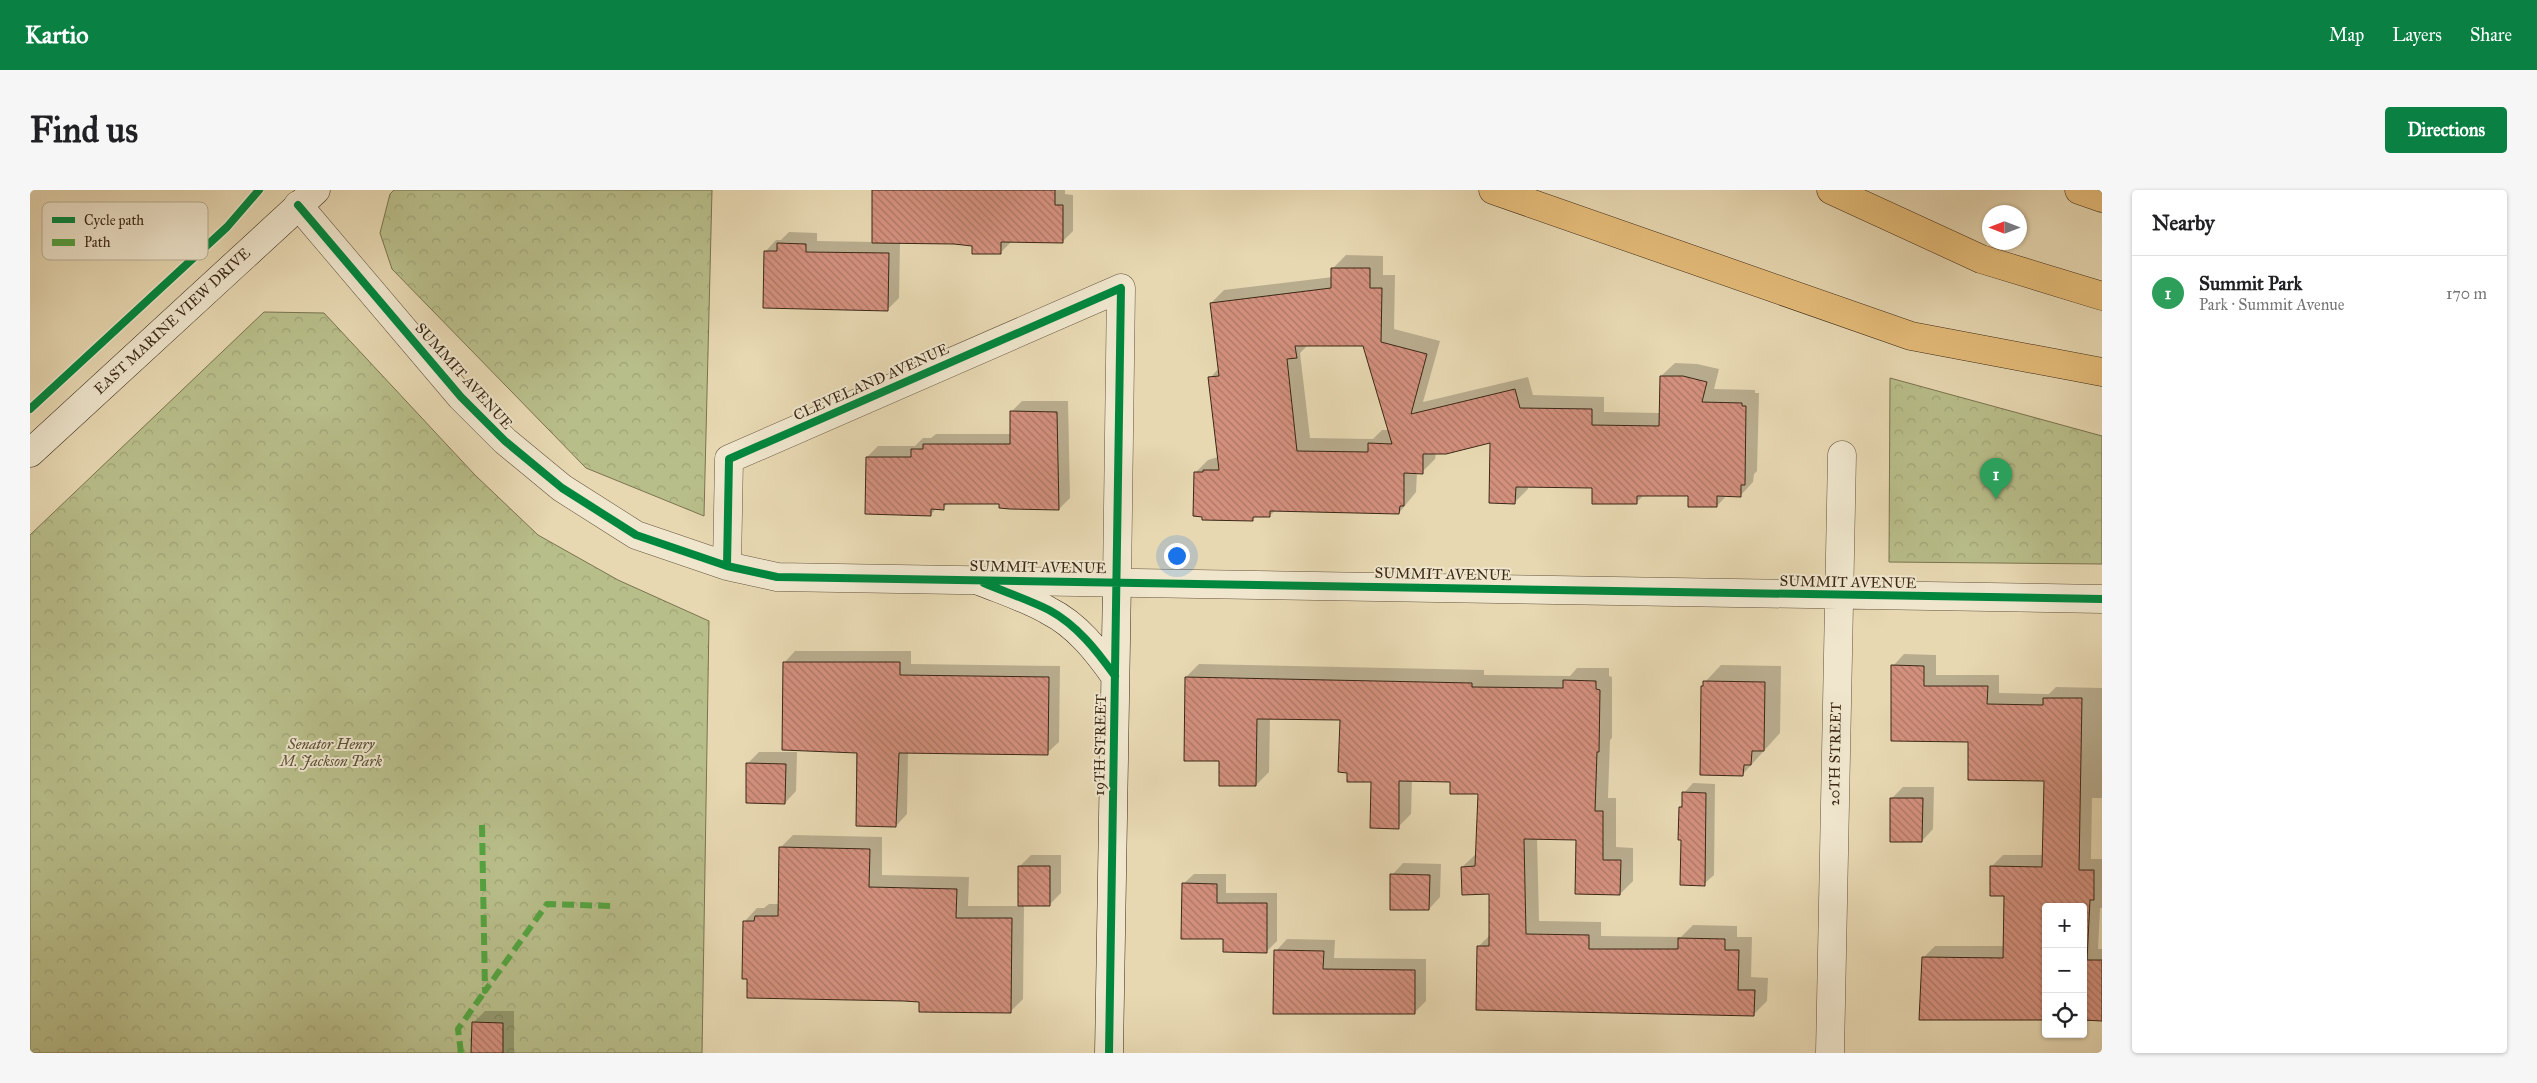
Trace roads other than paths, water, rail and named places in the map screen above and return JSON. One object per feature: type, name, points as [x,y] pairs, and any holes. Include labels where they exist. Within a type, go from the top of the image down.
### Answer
[{"type":"highway","points":[[1493,190],[1911,336],[2102,372]]},
{"type":"highway","points":[[1831,190],[1981,259],[2102,296]]},
{"type":"highway","points":[[2078,190],[2102,198]]},
{"type":"street","name":"EAST MARINE VIEW DRIVE","points":[[30,453],[307,198]]},
{"type":"street","name":"SUMMIT AVENUE","points":[[307,198],[461,398],[505,441],[562,488],[636,535],[727,566],[777,577],[2102,599]]},
{"type":"street","name":"CLEVELAND AVENUE","points":[[727,566],[729,459],[1121,288]]},
{"type":"street","name":"19TH STREET","points":[[1109,1053],[1121,288]]},
{"type":"street","name":"20TH STREET","points":[[1830,1053],[1842,455]]},
{"type":"street","points":[[977,580],[1049,610],[1066,622],[1094,647],[1115,676]]},
{"type":"place","name":"Summit Park","points":[[1996,499]]},
{"type":"park label","name":"Senator Henry M. Jackson Park","points":[[331,752]]}]
